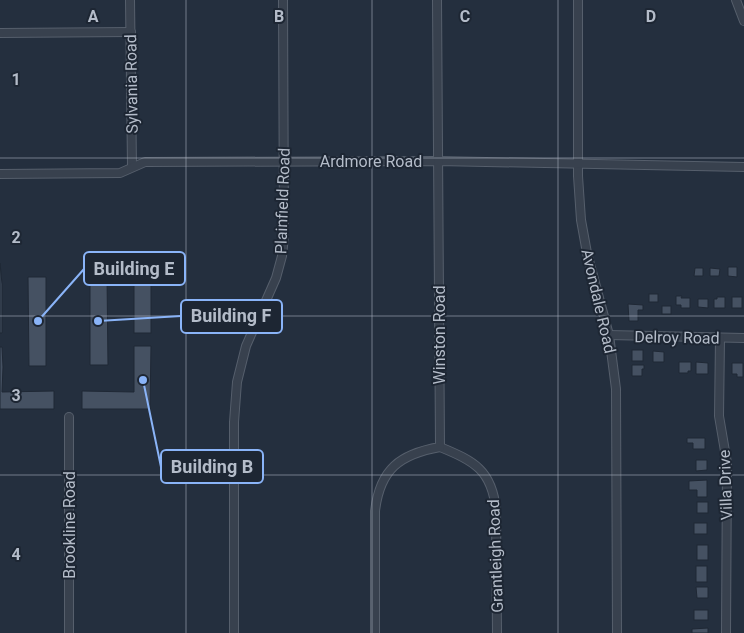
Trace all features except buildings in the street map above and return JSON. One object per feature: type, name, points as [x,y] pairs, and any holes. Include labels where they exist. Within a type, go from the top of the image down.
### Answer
[{"type":"street","name":"Sylvania Road","points":[[130,0],[132,167]]},
{"type":"street","name":"Plainfield Road","points":[[234,633],[234,422],[237,382],[246,346],[276,278],[282,256],[284,236],[284,0]]},
{"type":"street","name":"Winston Road","points":[[437,0],[440,447]]},
{"type":"street","name":"Avondale Road","points":[[578,0],[579,192],[584,236],[609,336],[616,390],[616,633]]},
{"type":"street","points":[[736,0],[744,21]]},
{"type":"street","points":[[0,33],[131,32]]},
{"type":"street","name":"Ardmore Road","points":[[0,174],[120,173],[145,162],[438,161],[744,166]]},
{"type":"street","name":"Delroy Road","points":[[609,336],[744,338]]},
{"type":"street","name":"Villa Drive","points":[[720,338],[719,416],[727,463],[726,633]]},
{"type":"street","name":"Brookline Road","points":[[69,417],[70,633]]},
{"type":"street","points":[[375,633],[375,511],[377,494],[384,478],[397,462],[413,453],[440,447]]},
{"type":"street","name":"Grantleigh Road","points":[[440,447],[460,455],[476,465],[486,476],[493,491],[496,510],[497,633]]},
{"type":"place","name":"Building E","points":[[38,321]]},
{"type":"place","name":"Building F","points":[[98,321]]},
{"type":"place","name":"Building B","points":[[143,380]]}]
